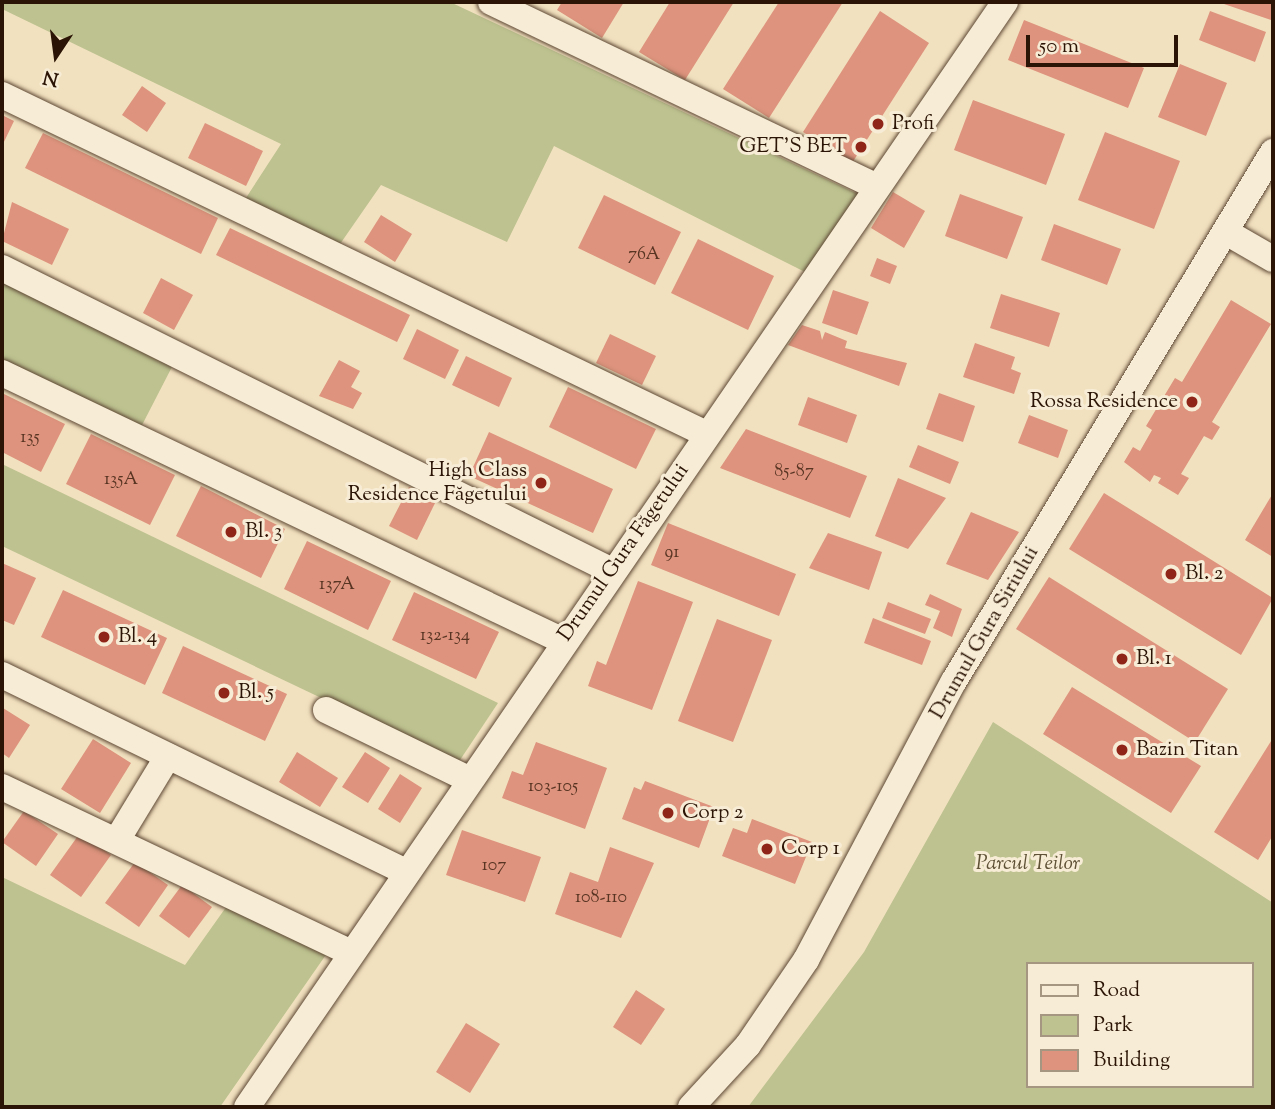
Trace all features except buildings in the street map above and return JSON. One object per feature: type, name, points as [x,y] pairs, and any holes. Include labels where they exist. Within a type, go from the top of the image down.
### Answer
[{"type":"street","points":[[491,2],[877,187]]},
{"type":"street","name":"Drumul Gura Făgetului","points":[[247,1107],[349,951],[1005,2]]},
{"type":"street","points":[[2,96],[706,435]]},
{"type":"street","name":"Drumul Gura Siriului","points":[[691,1107],[748,1045],[806,960],[954,681],[1273,152]]},
{"type":"street","points":[[1226,232],[1273,259]]},
{"type":"street","points":[[2,268],[612,571]]},
{"type":"street","points":[[2,373],[563,641]]},
{"type":"street","points":[[5,685],[168,756],[404,871]]},
{"type":"street","points":[[326,710],[468,779]]},
{"type":"street","points":[[117,840],[168,756]]},
{"type":"street","points":[[2,787],[349,951]]},
{"type":"green space","points":[[2,2],[450,2],[858,194],[805,272],[554,146],[507,242],[381,185],[338,247],[244,201],[281,144],[2,9]]},
{"type":"green space","points":[[2,278],[174,363],[140,429],[2,362]]},
{"type":"green space","points":[[2,464],[498,703],[458,763],[2,546]]},
{"type":"green space","name":"Parcul Teilor","points":[[993,722],[1273,903],[1273,1107],[748,1107],[864,952]]},
{"type":"green space","points":[[2,877],[185,965],[229,903],[330,949],[220,1107],[2,1107]]},
{"type":"place","name":"Profi","points":[[878,124]]},
{"type":"place","name":"GET’S BET","points":[[861,147]]},
{"type":"place","name":"Rossa Residence","points":[[1192,402]]},
{"type":"place","name":"High Class Residence Făgetului","points":[[541,483]]},
{"type":"place","name":"Bl. 3","points":[[231,532]]},
{"type":"place","name":"Bl. 2","points":[[1171,574]]},
{"type":"place","name":"Bl. 4","points":[[104,637]]},
{"type":"place","name":"Bl. 1","points":[[1122,659]]},
{"type":"place","name":"Bl. 5","points":[[224,693]]},
{"type":"place","name":"Bazin Titan","points":[[1122,750]]},
{"type":"place","name":"Corp 2","points":[[668,813]]},
{"type":"place","name":"Corp 1","points":[[767,849]]}]
